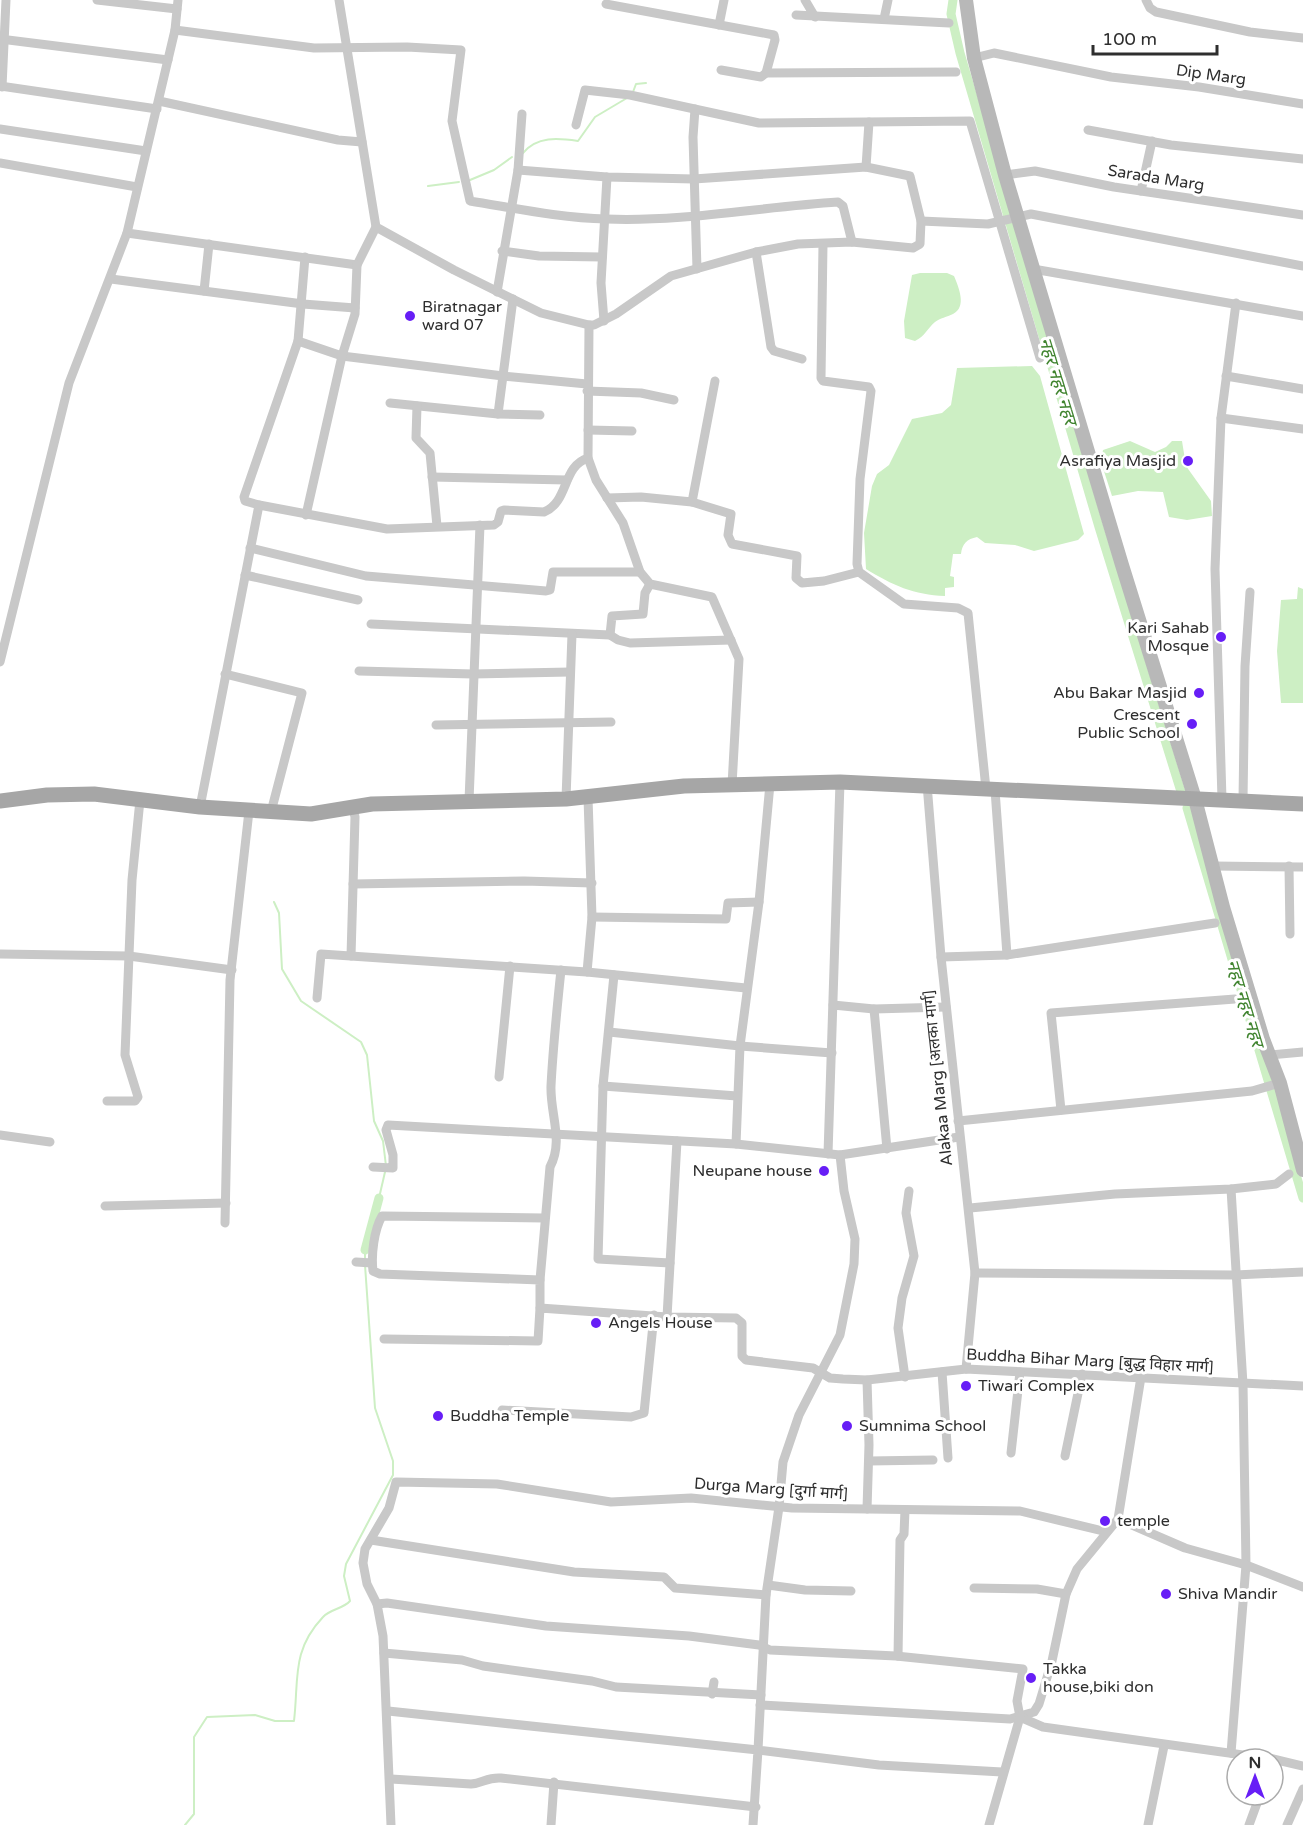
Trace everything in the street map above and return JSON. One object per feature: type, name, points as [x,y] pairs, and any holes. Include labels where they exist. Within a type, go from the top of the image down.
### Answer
[{"type":"main road","points":[[966,0],[974,58],[1005,175],[1009,218],[1033,269],[1122,565],[1196,799],[1303,1170]]},
{"type":"main road","points":[[0,801],[75,793],[200,807],[311,814],[372,804],[588,798],[684,786],[840,782],[927,784],[1303,804]]},
{"type":"street","points":[[6,0],[1,87],[158,105],[338,140],[362,142]]},
{"type":"street","points":[[0,662],[35,511],[69,383],[127,233],[175,30],[177,5],[97,0]]},
{"type":"street","points":[[306,515],[355,308],[357,265],[376,227],[339,0]]},
{"type":"street","points":[[718,25],[724,0]]},
{"type":"street","points":[[805,0],[815,17]]},
{"type":"street","points":[[884,20],[888,0]]},
{"type":"street","points":[[1146,0],[1156,12],[1250,32],[1303,38]]},
{"type":"street","points":[[606,4],[774,35],[775,40],[766,73],[761,77],[721,70]]},
{"type":"street","points":[[796,15],[949,23]]},
{"type":"street","points":[[175,30],[314,48],[407,47],[461,50],[452,121],[470,201],[605,219],[695,217],[780,206],[838,202],[843,206],[852,242]]},
{"type":"street","points":[[2,40],[168,60]]},
{"type":"street","name":"Dip Marg","points":[[974,58],[994,53],[1111,77],[1199,87],[1303,104]]},
{"type":"street","points":[[766,73],[956,72]]},
{"type":"street","points":[[576,125],[585,90],[630,95],[759,123],[970,122],[1009,218],[1041,358]]},
{"type":"street","points":[[695,109],[694,179],[697,269]]},
{"type":"street","points":[[497,292],[502,251],[518,170],[522,114]]},
{"type":"street","points":[[866,167],[870,122]]},
{"type":"street","points":[[0,129],[146,151]]},
{"type":"street","points":[[1088,130],[1152,141],[1303,159]]},
{"type":"street","points":[[1141,191],[1152,141]]},
{"type":"street","points":[[0,163],[137,188]]},
{"type":"street","points":[[376,227],[541,313],[589,325],[604,321],[659,282],[756,252],[798,244],[852,242],[913,248],[920,244],[921,221],[910,176],[866,167],[694,179],[607,177],[518,170]]},
{"type":"street","name":"Sarada Marg","points":[[1005,175],[1035,171],[1141,191],[1303,215]]},
{"type":"street","points":[[604,321],[601,283],[607,177]]},
{"type":"street","points":[[921,221],[988,224],[1031,214],[1303,266]]},
{"type":"street","points":[[127,233],[357,265]]},
{"type":"street","points":[[204,291],[209,244]]},
{"type":"street","points":[[823,244],[821,378],[823,381],[869,387],[871,391],[860,479],[856,546],[859,572],[904,604],[958,608],[968,613],[991,789],[1007,955]]},
{"type":"street","points":[[502,251],[539,256],[602,257]]},
{"type":"street","points":[[756,252],[771,347],[774,351],[802,359]]},
{"type":"street","points":[[305,257],[303,304],[298,341],[244,497],[245,501],[306,515],[387,529],[496,524],[499,514],[504,510],[544,512],[550,509],[558,501],[573,467],[588,458]]},
{"type":"street","points":[[1033,269],[1303,316]]},
{"type":"street","points":[[111,279],[303,304],[355,308]]},
{"type":"street","points":[[498,414],[513,299]]},
{"type":"street","points":[[1222,799],[1215,569],[1221,418],[1236,303]]},
{"type":"street","points":[[589,325],[588,458],[596,480],[623,523],[640,572],[650,584],[712,597],[739,659],[732,785]]},
{"type":"street","points":[[298,341],[342,356],[641,393],[674,400]]},
{"type":"street","points":[[1226,376],[1303,389]]},
{"type":"street","points":[[692,502],[715,381]]},
{"type":"street","points":[[390,403],[498,414],[540,415]]},
{"type":"street","points":[[417,406],[416,438],[428,448],[436,526]]},
{"type":"street","points":[[1221,418],[1303,429]]},
{"type":"street","points":[[588,430],[632,431]]},
{"type":"street","points":[[432,477],[567,480]]},
{"type":"street","points":[[607,498],[641,497],[692,502],[732,514],[728,535],[732,544],[797,556],[796,578],[802,583],[824,581],[859,572]]},
{"type":"street","points":[[200,807],[259,505]]},
{"type":"street","points":[[469,801],[480,525]]},
{"type":"street","points":[[250,548],[366,576],[546,591],[550,590],[553,573],[640,572]]},
{"type":"street","points":[[245,575],[358,600]]},
{"type":"street","points":[[610,635],[612,616],[642,614],[645,592],[650,584]]},
{"type":"street","points":[[1243,800],[1245,666],[1250,592]]},
{"type":"street","points":[[371,624],[610,635],[630,643],[731,640]]},
{"type":"street","points":[[566,799],[572,634]]},
{"type":"street","points":[[359,671],[473,674],[570,672]]},
{"type":"street","points":[[225,674],[302,693],[271,812]]},
{"type":"street","points":[[436,725],[471,727],[611,723]]},
{"type":"street","points":[[828,1154],[840,782]]},
{"type":"street","points":[[736,1144],[740,1046],[759,902],[770,784]]},
{"type":"street","name":"Alakaa Marg [अलका मार्ग]","points":[[927,784],[941,957],[958,1121],[970,1208],[975,1273],[966,1369]]},
{"type":"street","points":[[587,972],[592,917],[588,798]]},
{"type":"street","points":[[107,1101],[135,1101],[138,1097],[125,1055],[132,880],[140,800]]},
{"type":"street","points":[[351,956],[352,808]]},
{"type":"street","points":[[225,1223],[232,970],[249,811]]},
{"type":"street","points":[[1214,866],[1303,867]]},
{"type":"street","points":[[1289,866],[1290,934]]},
{"type":"street","points":[[353,884],[524,881],[592,883]]},
{"type":"street","points":[[592,917],[726,919],[728,903],[759,902]]},
{"type":"street","points":[[941,957],[1007,955],[1215,923]]},
{"type":"street","points":[[0,954],[129,956],[232,970]]},
{"type":"street","points":[[317,998],[321,954],[587,972],[746,988]]},
{"type":"street","points":[[499,1077],[510,966]]},
{"type":"street","points":[[384,1339],[538,1341],[544,1218],[550,1167],[556,1156],[558,1135],[551,1110],[551,1085],[561,970]]},
{"type":"street","points":[[614,975],[603,1086],[598,1259],[670,1263]]},
{"type":"street","points":[[1061,1110],[1051,1012],[1235,999]]},
{"type":"street","points":[[833,1005],[874,1009],[946,1007]]},
{"type":"street","points":[[874,1009],[887,1149]]},
{"type":"street","points":[[609,1032],[832,1053]]},
{"type":"street","points":[[1269,1055],[1303,1052]]},
{"type":"street","points":[[958,1121],[1264,1089],[1277,1085]]},
{"type":"street","points":[[603,1086],[737,1096]]},
{"type":"street","points":[[373,1167],[393,1168],[393,1155],[386,1130],[388,1125],[736,1144],[840,1155],[960,1137]]},
{"type":"street","points":[[0,1135],[50,1142]]},
{"type":"street","points":[[667,1317],[677,1141]]},
{"type":"street","points":[[753,1825],[756,1807],[766,1595],[786,1450],[799,1415],[840,1335],[854,1264],[855,1239],[844,1191],[840,1155]]},
{"type":"street","points":[[970,1208],[1081,1196],[1231,1189],[1276,1184],[1289,1174]]},
{"type":"street","points":[[1231,1189],[1244,1384],[1246,1565],[1231,1747]]},
{"type":"street","points":[[905,1377],[898,1329],[902,1299],[914,1256],[906,1213],[909,1191]]},
{"type":"street","points":[[105,1206],[226,1203]]},
{"type":"street","points":[[540,1280],[380,1274],[373,1270],[372,1263],[378,1224],[382,1216],[544,1218]]},
{"type":"street","points":[[356,1262],[372,1263]]},
{"type":"street","points":[[975,1273],[1235,1275],[1303,1272]]},
{"type":"street","name":"Buddha Bihar Marg [बुद्ध विहार मार्ग]","points":[[540,1308],[667,1317],[741,1319],[742,1356],[746,1360],[813,1368],[830,1378],[867,1380],[966,1369],[1303,1386]]},
{"type":"street","points":[[501,1410],[632,1417],[644,1413],[654,1316]]},
{"type":"street","points":[[942,1372],[948,1458]]},
{"type":"street","points":[[1011,1453],[1020,1372]]},
{"type":"street","points":[[1065,1456],[1082,1374]]},
{"type":"street","points":[[760,1705],[947,1717],[1020,1717],[1034,1712],[1039,1704],[1052,1661],[1066,1593],[1077,1569],[1118,1519],[1141,1377]]},
{"type":"street","points":[[867,1380],[869,1461],[867,1509]]},
{"type":"street","points":[[869,1461],[933,1460]]},
{"type":"street","name":"Durga Marg [दुर्गा मार्ग]","points":[[371,1540],[389,1508],[396,1482],[497,1484],[611,1502],[709,1498],[779,1507],[1020,1511],[1107,1532]]},
{"type":"street","points":[[898,1656],[900,1540],[904,1534],[905,1510]]},
{"type":"street","points":[[1118,1519],[1185,1548],[1246,1565],[1303,1587]]},
{"type":"street","points":[[391,1825],[391,1779],[384,1653],[377,1604],[364,1575],[366,1549],[371,1540],[574,1572],[664,1577],[675,1588],[766,1595]]},
{"type":"street","points":[[768,1585],[805,1590],[851,1591]]},
{"type":"street","points":[[974,1588],[1005,1587],[1066,1593]]},
{"type":"street","points":[[377,1604],[387,1603],[555,1627],[689,1636],[764,1646],[770,1650],[898,1656],[1023,1669],[1017,1701],[1020,1717],[1002,1772],[989,1825]]},
{"type":"street","points":[[384,1653],[462,1660],[483,1666],[592,1681],[615,1687],[761,1695]]},
{"type":"street","points":[[712,1694],[714,1682]]},
{"type":"street","points":[[388,1712],[758,1750],[879,1765],[1002,1772]]},
{"type":"street","points":[[1020,1717],[1043,1727],[1164,1746],[1225,1752]]},
{"type":"street","points":[[1148,1825],[1164,1746]]},
{"type":"street","points":[[1285,1762],[1303,1766]]},
{"type":"street","points":[[391,1779],[471,1784],[479,1783],[487,1777],[554,1782],[756,1807]]},
{"type":"street","points":[[551,1825],[554,1782]]},
{"type":"street","points":[[1287,1825],[1303,1789]]},
{"type":"street","points":[[1250,1825],[1256,1807]]},
{"type":"shaded area","points":[[947,273],[954,276],[960,291],[961,302],[957,311],[939,319],[915,341],[905,338],[904,321],[912,275]]},
{"type":"shaded area","points":[[1032,366],[1040,376],[1084,534],[1078,540],[1034,551],[1015,545],[985,543],[977,537],[970,539],[964,545],[961,554],[953,554],[950,576],[954,577],[954,587],[945,588],[945,596],[923,594],[904,588],[866,569],[864,533],[872,486],[877,474],[889,465],[912,419],[942,413],[951,405],[957,368]]},
{"type":"shaded area","points":[[1130,441],[1155,452],[1172,441],[1182,441],[1186,466],[1211,501],[1212,516],[1187,520],[1169,517],[1163,492],[1138,491],[1112,496],[1101,462],[1103,450]]},
{"type":"shaded area","points":[[1298,587],[1303,589],[1303,703],[1281,703],[1277,651],[1281,600],[1297,599]]},
{"type":"waterway","name":"नहर नहर नहर","points":[[953,0],[951,14],[960,53],[1099,527],[1182,795]]},
{"type":"waterway","points":[[633,92],[636,84],[646,83]]},
{"type":"waterway","points":[[523,153],[541,141],[556,139],[578,141],[595,117],[627,98]]},
{"type":"waterway","points":[[470,180],[494,170],[512,157]]},
{"type":"waterway","points":[[428,186],[459,182]]},
{"type":"waterway","name":"नहर नहर नहर","points":[[1187,808],[1303,1198]]},
{"type":"waterway","points":[[274,902],[279,913],[282,969],[301,1001],[361,1042],[367,1055],[374,1121],[383,1141],[386,1166]]},
{"type":"waterway","points":[[379,1198],[385,1172]]},
{"type":"waterway","points":[[365,1250],[379,1198]]},
{"type":"waterway","points":[[365,1250],[365,1259]]},
{"type":"waterway","points":[[185,1825],[194,1814],[194,1737],[207,1717],[255,1715],[275,1721],[294,1721],[301,1654],[313,1630],[326,1614],[350,1601],[344,1576],[346,1564],[393,1475],[393,1461],[375,1408],[365,1265]]},
{"type":"place","name":"Biratnagar ward 07","points":[[410,316]]},
{"type":"place","name":"Asrafiya Masjid","points":[[1188,461]]},
{"type":"place","name":"Kari Sahab Mosque","points":[[1221,637]]},
{"type":"place","name":"Abu Bakar Masjid","points":[[1199,693]]},
{"type":"place","name":"Crescent Public School","points":[[1192,724]]},
{"type":"place","name":"Neupane house","points":[[824,1171]]},
{"type":"place","name":"Angels House","points":[[596,1323]]},
{"type":"place","name":"Tiwari Complex","points":[[966,1386]]},
{"type":"place","name":"Buddha Temple","points":[[438,1416]]},
{"type":"place","name":"Sumnima School","points":[[847,1426]]},
{"type":"place","name":"temple","points":[[1105,1521]]},
{"type":"place","name":"Shiva Mandir","points":[[1166,1594]]},
{"type":"place","name":"Takka house,biki don","points":[[1031,1678]]}]
